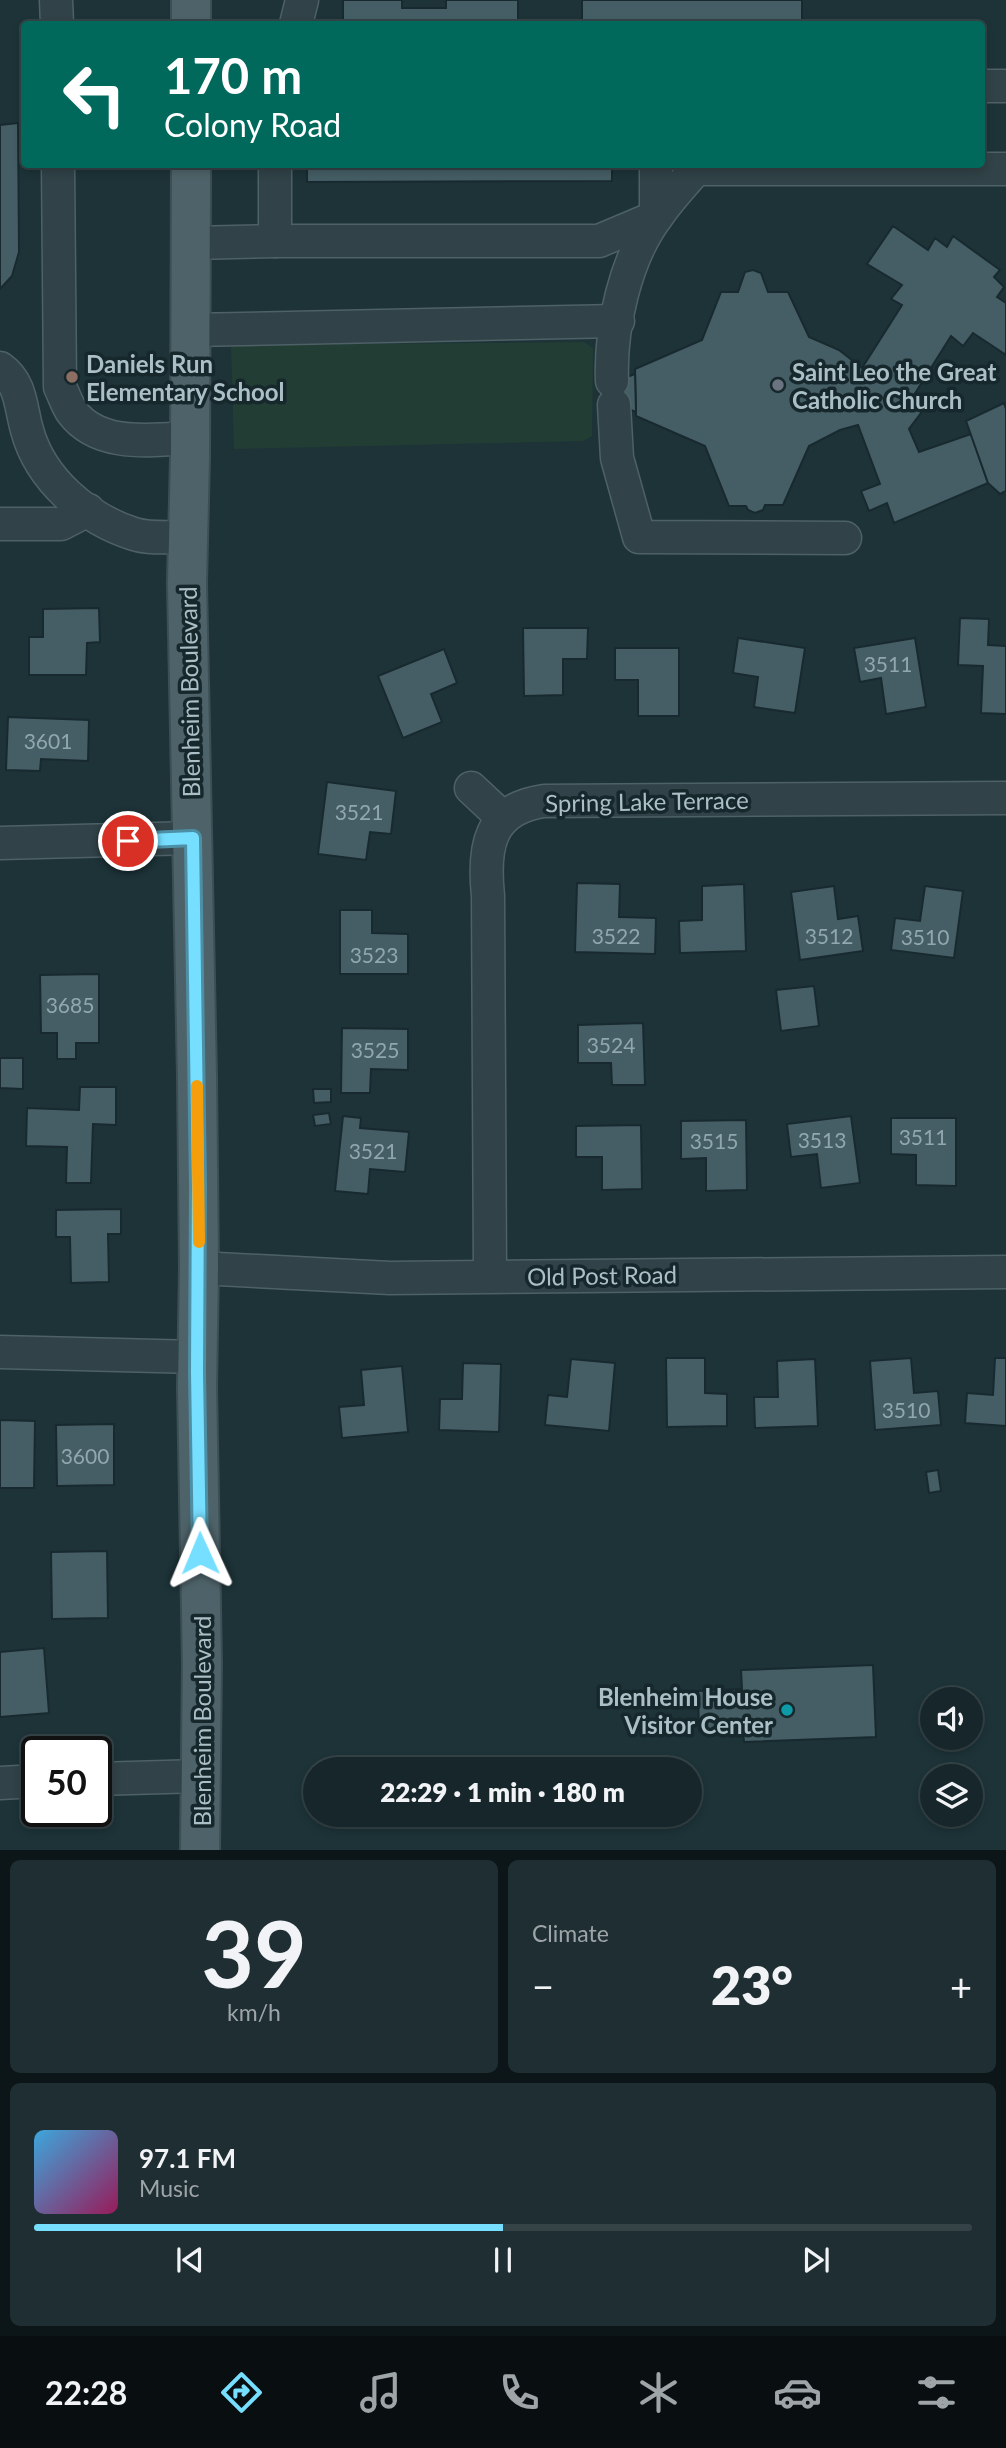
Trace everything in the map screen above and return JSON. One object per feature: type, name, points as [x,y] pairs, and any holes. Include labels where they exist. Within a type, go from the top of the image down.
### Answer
[{"type":"main road","points":[[191,0],[191,21]]},
{"type":"main road","name":"Blenheim Boulevard","points":[[191,168],[187,583],[199,1268],[197,1357],[202,1663],[200,1850]]},
{"type":"street","points":[[56,0],[57,21]]},
{"type":"street","points":[[297,21],[302,0]]},
{"type":"street","points":[[985,86],[1006,86]]},
{"type":"street","points":[[58,168],[60,387],[72,412],[88,426],[111,437],[135,441],[190,438]]},
{"type":"street","points":[[275,168],[275,241]]},
{"type":"street","points":[[656,168],[656,217]]},
{"type":"street","points":[[845,538],[639,537],[617,458],[612,367],[623,286],[638,251],[656,217],[696,169],[1006,169]]},
{"type":"street","points":[[191,243],[599,241],[656,217]]},
{"type":"street","points":[[191,330],[618,321]]},
{"type":"street","points":[[0,368],[10,375],[21,397],[27,430],[41,464],[58,487],[102,520],[136,535],[188,537]]},
{"type":"street","points":[[0,524],[61,524],[88,510]]},
{"type":"street","points":[[471,788],[503,818],[491,838],[485,866],[488,896],[490,1276]]},
{"type":"street","name":"Spring Lake Terrace","points":[[503,818],[531,803],[544,801],[1006,798]]},
{"type":"street","points":[[0,843],[193,838]]},
{"type":"street","name":"Old Post Road","points":[[199,1268],[390,1278],[1006,1272]]},
{"type":"street","points":[[0,1352],[197,1357]]},
{"type":"street","points":[[112,1779],[200,1776]]},
{"type":"street","points":[[0,1783],[21,1782]]},
{"type":"green space","points":[[584,342],[593,348],[592,436],[583,441],[234,449],[231,345]]},
{"type":"building","points":[[343,0],[402,0],[402,8],[446,8],[446,0],[518,0],[518,21],[343,21]]},
{"type":"building","points":[[582,0],[802,0],[802,20],[582,21]]},
{"type":"building","points":[[18,123],[19,252],[12,276],[0,289],[0,125]]},
{"type":"building","points":[[307,168],[612,168],[612,181],[307,182]]},
{"type":"building","name":"Saint Leo the Great Catholic Church","points":[[893,226],[928,250],[935,238],[947,247],[953,236],[1000,270],[994,277],[1004,287],[997,297],[1006,303],[1006,355],[973,333],[963,346],[951,336],[914,395],[927,405],[909,429],[919,452],[971,434],[988,483],[894,523],[887,503],[869,511],[861,491],[880,484],[858,425],[840,430],[809,446],[783,505],[765,505],[763,510],[755,513],[746,506],[729,506],[705,446],[636,416],[635,369],[702,340],[721,292],[738,292],[745,272],[753,270],[761,273],[768,292],[788,292],[809,337],[839,350],[862,368],[902,305],[891,299],[902,285],[867,264]]},
{"type":"building","points":[[635,374],[636,412],[601,398],[602,386]]},
{"type":"building","points":[[1004,403],[1006,491],[1000,494],[988,483],[966,421]]},
{"type":"building","points":[[99,608],[100,642],[87,643],[86,675],[29,675],[29,637],[43,637],[43,609]]},
{"type":"building","points":[[960,618],[989,619],[988,645],[1006,646],[1006,714],[981,713],[983,666],[958,665]]},
{"type":"building","points":[[523,628],[588,628],[587,659],[563,659],[563,695],[524,696]]},
{"type":"building","points":[[738,638],[805,648],[795,713],[754,707],[758,677],[733,673]]},
{"type":"building","points":[[915,638],[926,707],[886,714],[881,678],[860,682],[854,648]]},
{"type":"building","points":[[615,648],[679,648],[679,716],[638,716],[638,680],[615,680]]},
{"type":"building","points":[[444,649],[457,683],[431,694],[442,722],[403,738],[378,676]]},
{"type":"building","points":[[8,717],[89,720],[88,761],[41,759],[40,771],[6,770]]},
{"type":"building","points":[[327,782],[396,791],[391,834],[370,832],[366,860],[318,854]]},
{"type":"building","points":[[577,883],[620,884],[619,917],[656,918],[655,954],[575,952]]},
{"type":"building","points":[[744,884],[746,951],[680,953],[679,921],[702,920],[702,886]]},
{"type":"building","points":[[834,886],[838,919],[858,916],[863,951],[800,960],[791,892]]},
{"type":"building","points":[[925,886],[963,891],[954,958],[891,950],[895,918],[920,921]]},
{"type":"building","points":[[340,910],[372,910],[372,933],[408,934],[408,974],[340,974]]},
{"type":"building","points":[[99,974],[99,1043],[76,1043],[76,1059],[57,1059],[57,1033],[41,1033],[40,975]]},
{"type":"building","points":[[814,986],[819,1026],[781,1031],[776,990]]},
{"type":"building","points":[[643,1023],[645,1085],[612,1085],[611,1063],[578,1063],[578,1025]]},
{"type":"building","points":[[342,1028],[408,1029],[408,1070],[371,1069],[370,1093],[341,1093]]},
{"type":"building","points":[[0,1058],[23,1058],[23,1089],[0,1088]]},
{"type":"building","points":[[80,1087],[116,1087],[116,1125],[93,1124],[91,1183],[66,1183],[67,1147],[26,1146],[27,1108],[79,1110]]},
{"type":"building","points":[[313,1089],[331,1089],[331,1102],[314,1103]]},
{"type":"building","points":[[329,1113],[331,1124],[315,1126],[313,1115]]},
{"type":"building","points":[[343,1116],[361,1118],[360,1128],[409,1132],[405,1172],[370,1169],[368,1194],[335,1191]]},
{"type":"building","points":[[851,1116],[860,1183],[821,1188],[817,1154],[791,1157],[787,1124]]},
{"type":"building","points":[[891,1118],[956,1118],[956,1186],[916,1185],[916,1155],[891,1154]]},
{"type":"building","points":[[746,1120],[747,1190],[706,1191],[706,1158],[681,1159],[681,1121]]},
{"type":"building","points":[[641,1125],[642,1189],[602,1190],[602,1157],[576,1157],[576,1126]]},
{"type":"building","points":[[121,1209],[121,1234],[108,1234],[109,1282],[71,1283],[70,1237],[56,1237],[56,1210]]},
{"type":"building","points":[[666,1358],[705,1358],[705,1393],[727,1394],[727,1426],[667,1427]]},
{"type":"building","points":[[911,1358],[914,1393],[938,1391],[941,1425],[875,1430],[870,1361]]},
{"type":"building","points":[[995,1358],[1006,1358],[1006,1426],[965,1423],[967,1393],[993,1395]]},
{"type":"building","points":[[571,1359],[615,1363],[609,1431],[545,1425],[548,1395],[567,1397]]},
{"type":"building","points":[[815,1359],[818,1426],[755,1428],[754,1397],[778,1397],[777,1361]]},
{"type":"building","points":[[463,1363],[501,1364],[499,1432],[439,1430],[440,1399],[462,1399]]},
{"type":"building","points":[[402,1366],[408,1432],[342,1438],[339,1407],[364,1405],[361,1370]]},
{"type":"building","points":[[0,1420],[35,1421],[34,1488],[0,1488]]},
{"type":"building","points":[[114,1424],[114,1485],[57,1486],[56,1425]]},
{"type":"building","points":[[938,1470],[941,1491],[929,1493],[926,1472]]},
{"type":"building","points":[[107,1551],[108,1618],[52,1619],[51,1552]]},
{"type":"building","points":[[44,1648],[49,1713],[0,1717],[0,1652]]},
{"type":"building","name":"Blenheim House Visitor Center","points":[[873,1665],[876,1737],[744,1742],[743,1730],[699,1731],[698,1691],[742,1689],[741,1670]]},
{"type":"slow traffic","points":[[197,1086],[199,1242]]},
{"type":"place","name":"Daniels Run Elementary School","points":[[72,377]]},
{"type":"place","name":"Saint Leo the Great Catholic Church","points":[[778,385]]},
{"type":"place","name":"Blenheim House Visitor Center","points":[[787,1710]]},
{"type":"route","points":[[128,841],[193,838],[200,1553]]}]
